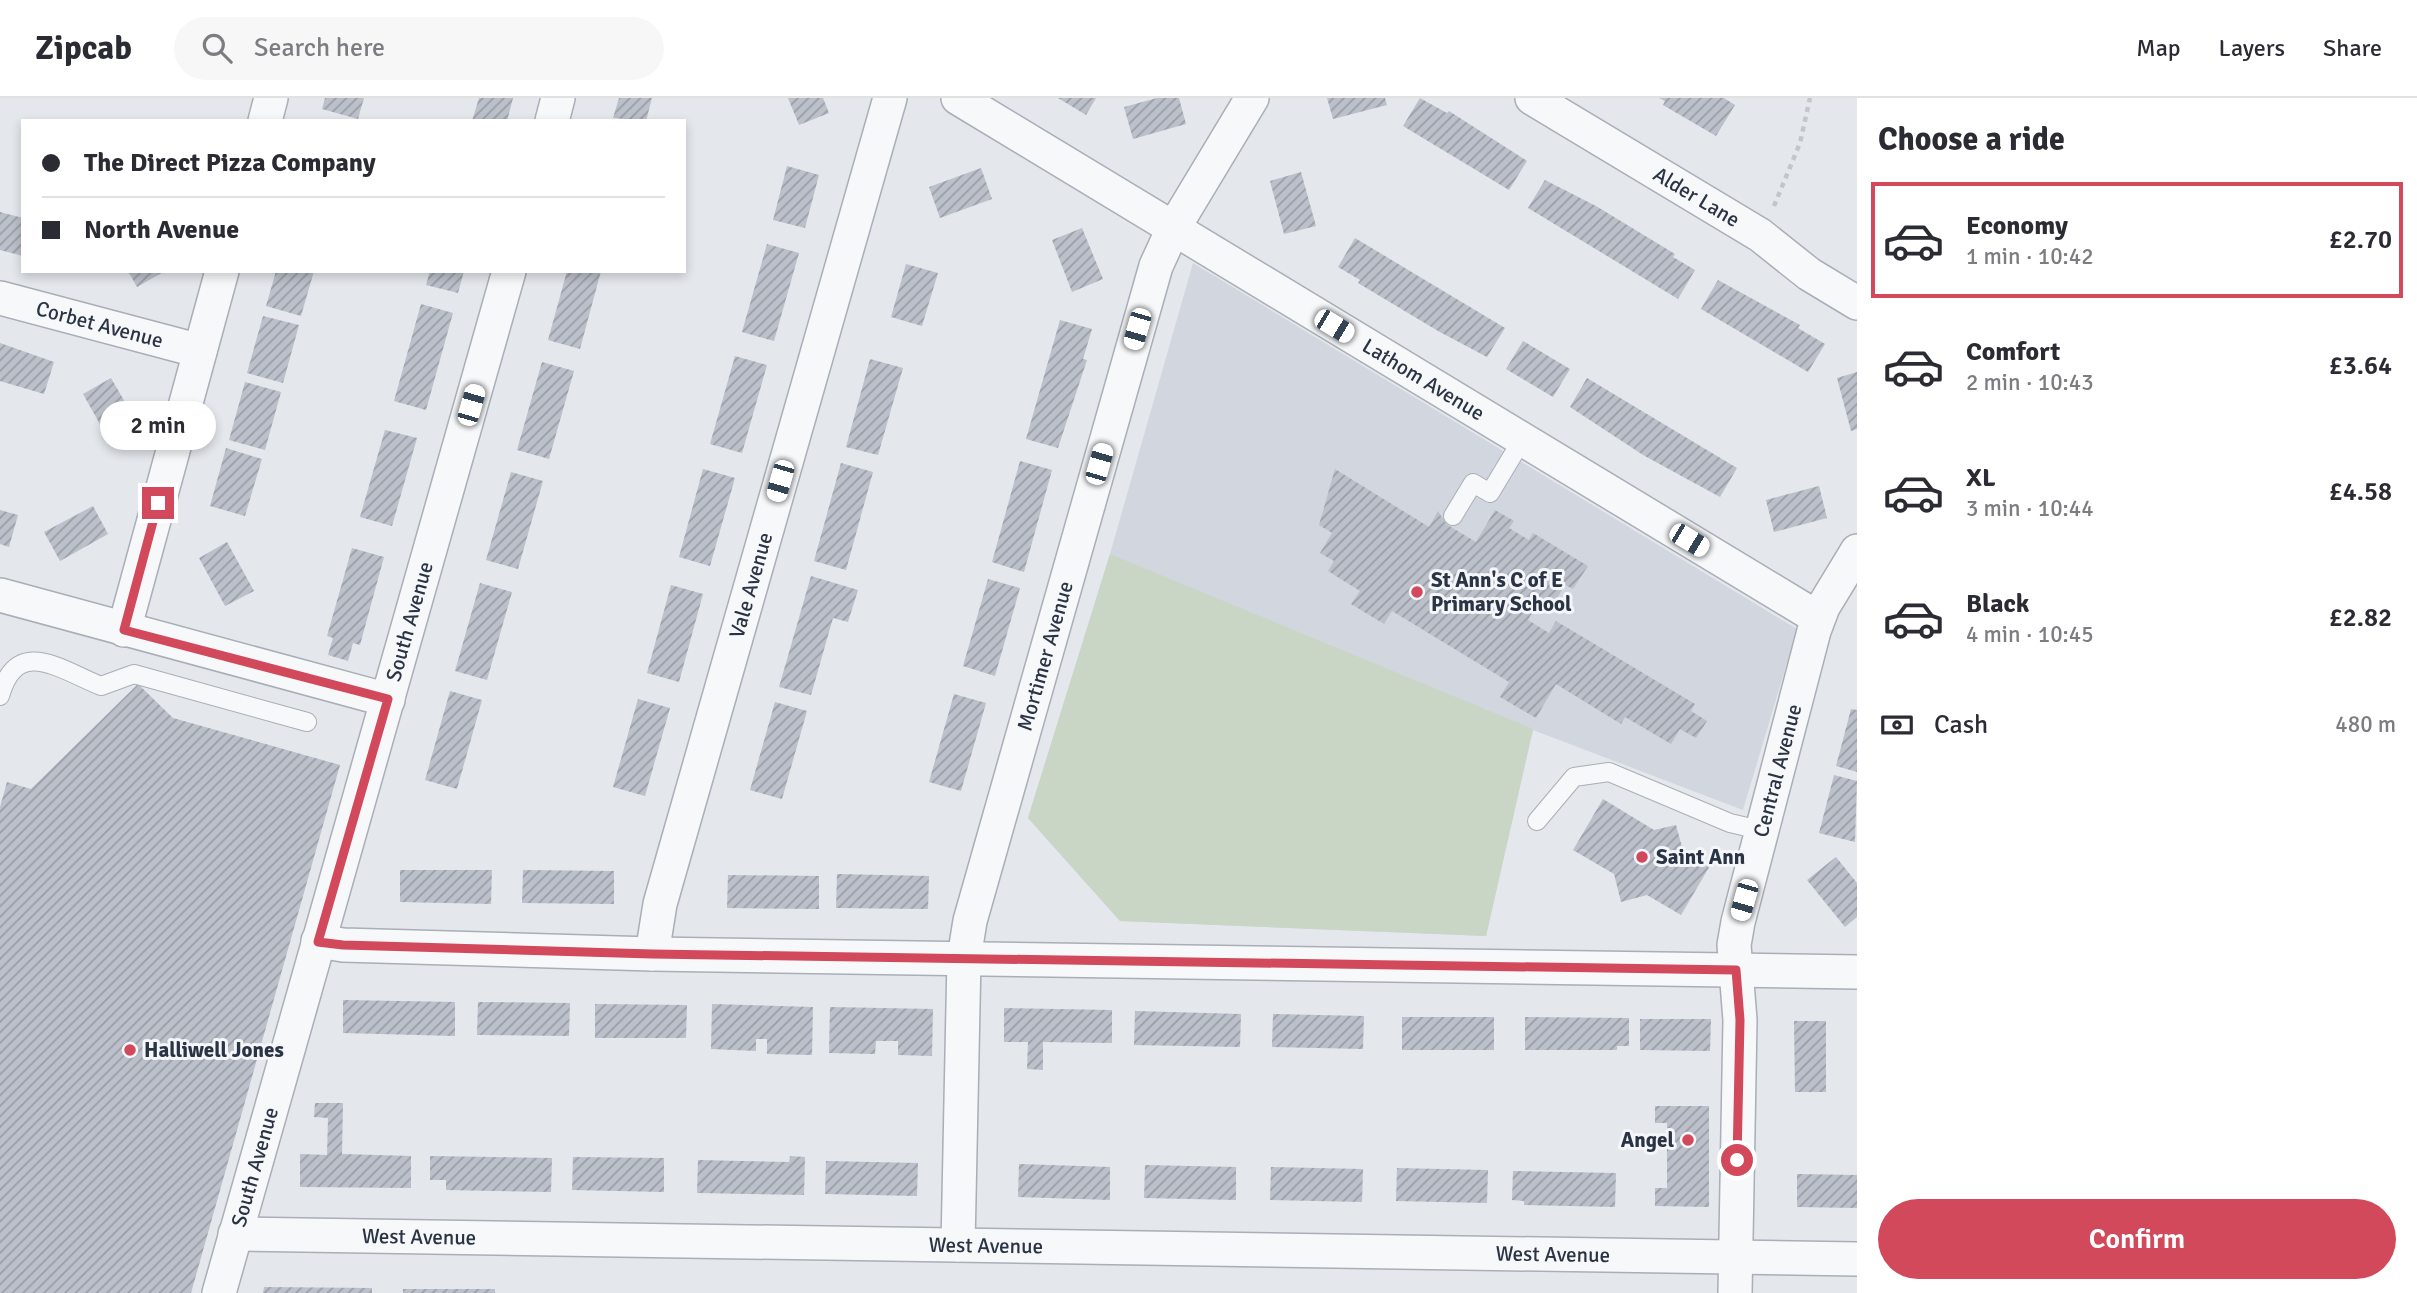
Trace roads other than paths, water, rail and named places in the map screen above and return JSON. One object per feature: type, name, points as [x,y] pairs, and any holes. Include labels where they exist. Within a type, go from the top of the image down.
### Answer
[{"type":"street","points":[[266,119],[271,98]]},
{"type":"street","points":[[553,119],[558,98]]},
{"type":"street","name":"Vale Avenue","points":[[652,954],[660,904],[890,98]]},
{"type":"street","name":"Lathom Avenue","points":[[958,98],[1818,618]]},
{"type":"street","name":"Mortimer Avenue","points":[[958,1245],[964,958],[974,908],[1152,275],[1174,229],[1252,98]]},
{"type":"street","name":"Alder Lane","points":[[1532,98],[1760,235],[1809,274],[1857,303]]},
{"type":"street","points":[[124,630],[221,273]]},
{"type":"street","name":"South Avenue","points":[[219,1293],[508,273]]},
{"type":"street","name":"Corbet Avenue","points":[[0,298],[200,351]]},
{"type":"street","name":"Central Avenue","points":[[1735,1293],[1740,1020],[1734,945],[1818,618],[1857,551]]},
{"type":"street","points":[[0,595],[388,699]]},
{"type":"street","points":[[318,942],[343,945],[652,954],[1857,972]]},
{"type":"street","name":"West Avenue","points":[[235,1234],[1857,1259]]},
{"type":"lane","points":[[1453,516],[1473,483],[1490,493],[1521,440]]},
{"type":"lane","points":[[0,696],[10,669],[21,662],[37,662],[101,686],[134,674],[307,722]]},
{"type":"lane","points":[[1537,821],[1574,777],[1609,772],[1730,823],[1764,831]]},
{"type":"place","name":"St Ann's C of E Primary School","points":[[1417,592]]},
{"type":"place","name":"Saint Ann","points":[[1642,857]]},
{"type":"place","name":"Halliwell Jones","points":[[130,1050]]},
{"type":"place","name":"Angel","points":[[1688,1140]]}]
